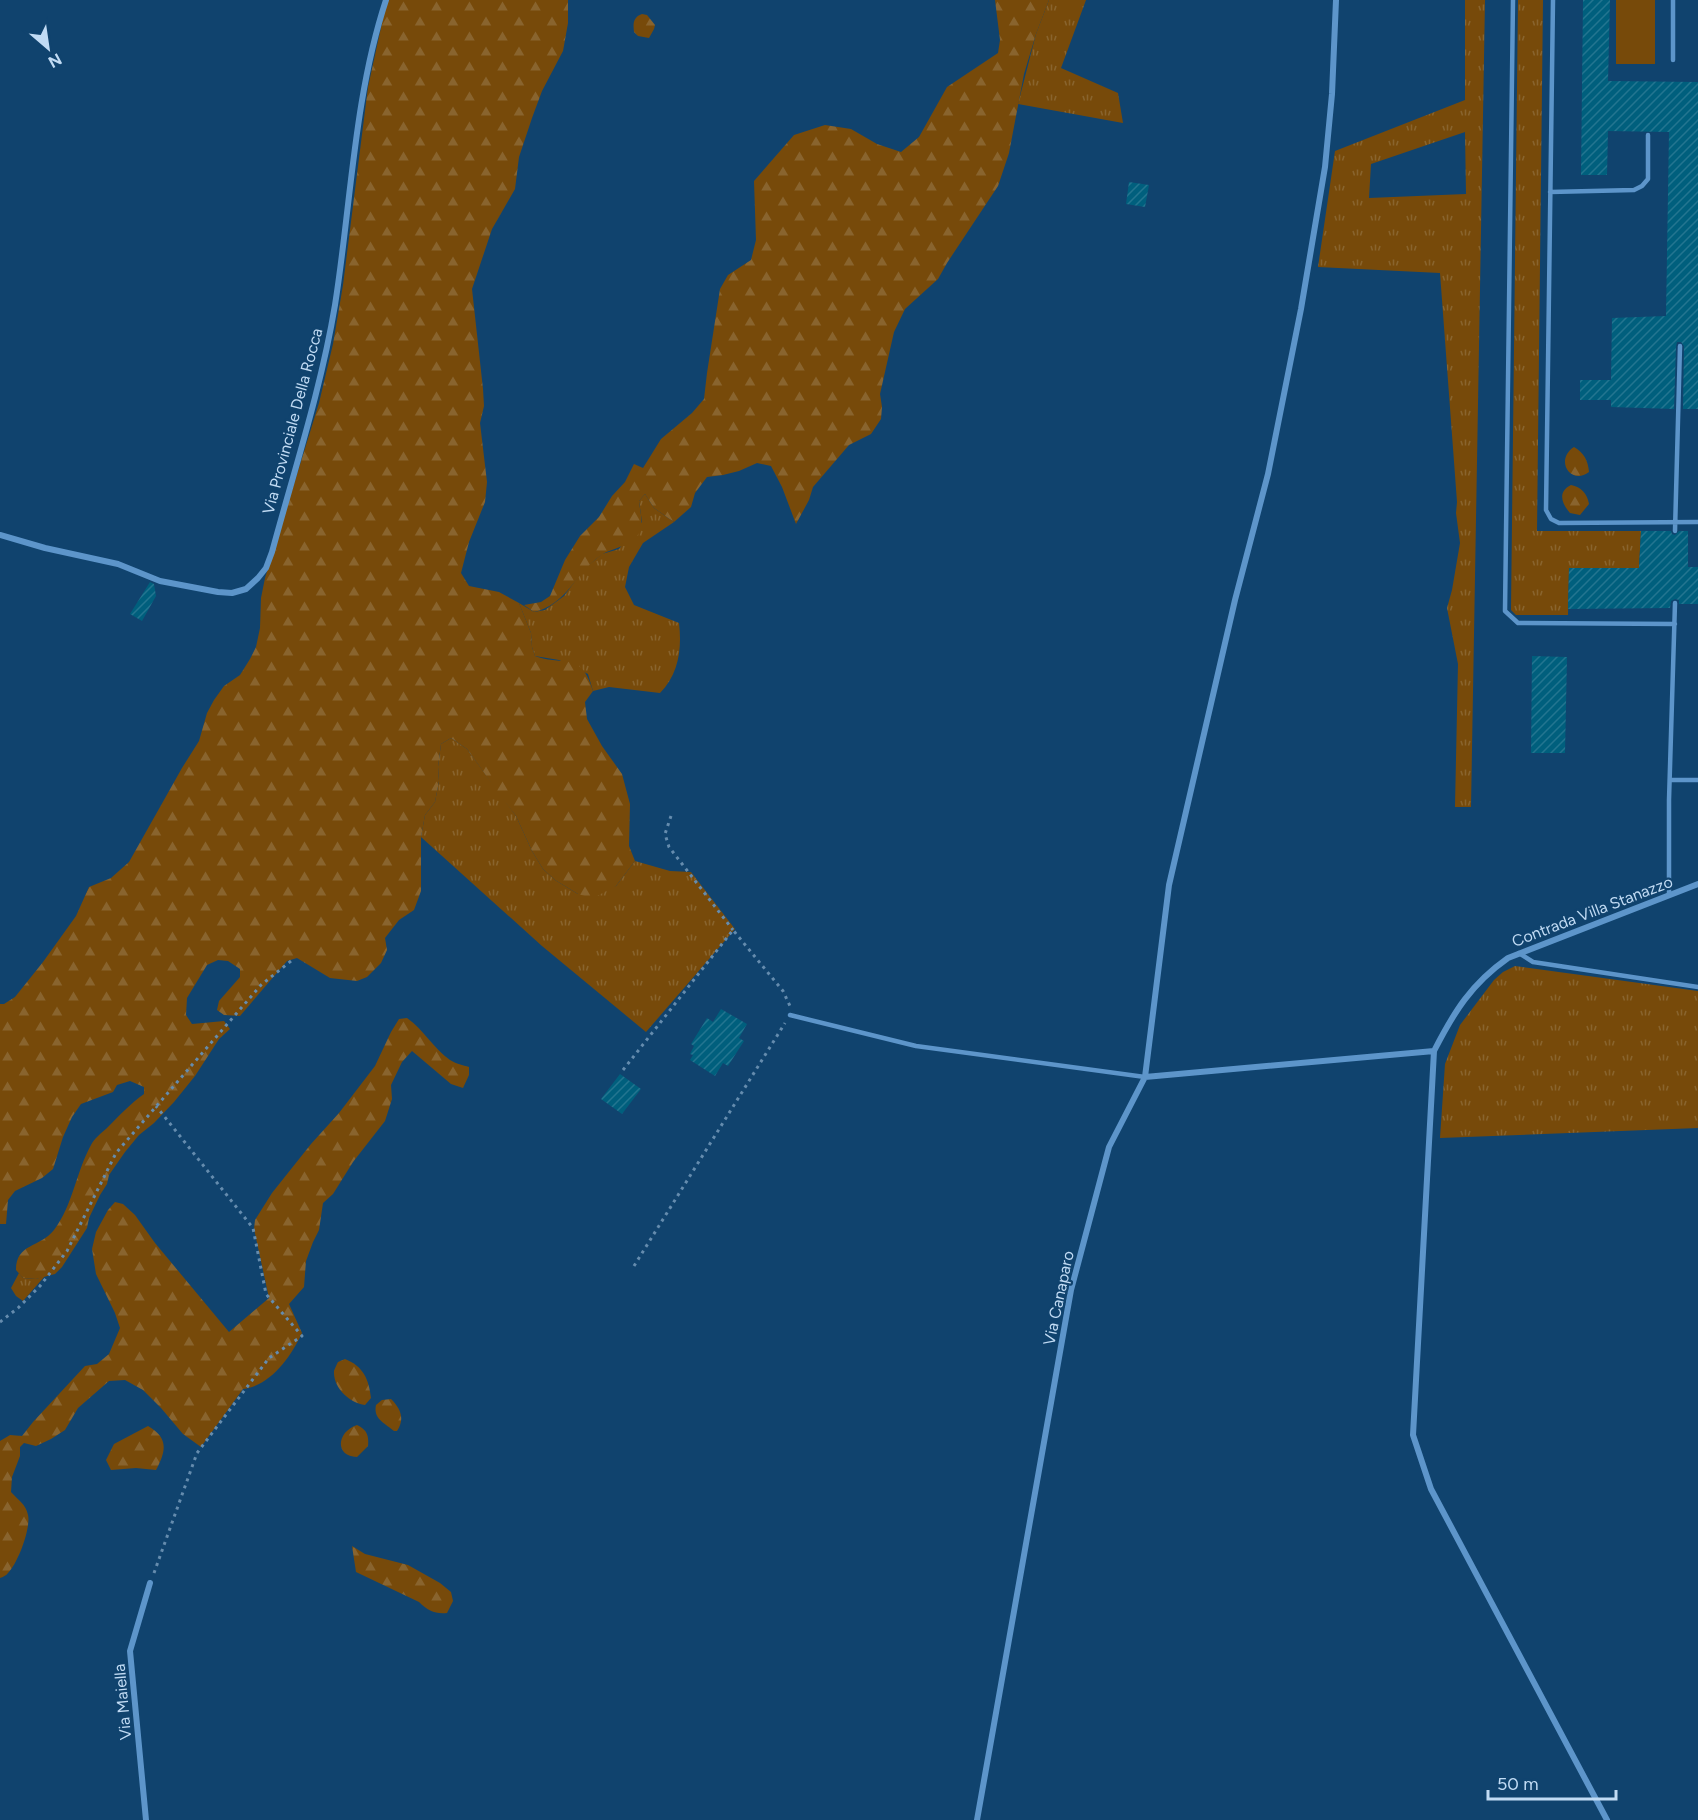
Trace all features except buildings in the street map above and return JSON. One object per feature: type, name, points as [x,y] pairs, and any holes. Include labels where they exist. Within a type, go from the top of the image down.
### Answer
[{"type":"street","name":"Via Provinciale Della Rocca","points":[[0,535],[45,548],[118,564],[160,581],[218,592],[232,593],[246,589],[266,567],[326,356],[365,83],[386,0]]},
{"type":"street","name":"Via Canaparo","points":[[977,1820],[1071,1290],[1110,1147],[1145,1077],[1169,885],[1235,600],[1268,474],[1301,309],[1325,167],[1332,94],[1336,0]]},
{"type":"street","name":"Contrada Villa Stanazzo","points":[[1434,1051],[1450,1020],[1472,990],[1489,971],[1508,958],[1698,884]]},
{"type":"street","points":[[1145,1077],[1434,1051],[1413,1435],[1431,1489],[1607,1820]]},
{"type":"street","name":"Via Maiella","points":[[147,1820],[130,1651],[150,1583]]},
{"type":"lane","points":[[1513,0],[1505,611],[1518,622],[1675,624]]},
{"type":"lane","points":[[1553,0],[1546,510],[1551,519],[1559,524],[1698,522]]},
{"type":"lane","points":[[1672,0],[1673,60]]},
{"type":"lane","points":[[1550,192],[1634,190],[1642,186],[1648,179],[1648,135]]},
{"type":"lane","points":[[1676,531],[1680,346]]},
{"type":"lane","points":[[1668,895],[1675,603]]},
{"type":"lane","points":[[1670,780],[1698,780]]},
{"type":"lane","points":[[1519,953],[1533,962],[1698,987]]},
{"type":"lane","points":[[790,1015],[916,1046],[1145,1077]]},
{"type":"path","points":[[634,1266],[790,1015],[790,1006],[783,991],[771,979],[669,847],[665,834],[671,816]]},
{"type":"path","points":[[624,1070],[733,930]]},
{"type":"path","points":[[0,1322],[18,1308],[39,1286],[67,1251],[116,1153],[261,985],[291,961]]},
{"type":"path","points":[[150,1583],[197,1453],[269,1358],[302,1336],[266,1294],[253,1228],[156,1106]]},
{"type":"green space","points":[[387,0],[568,0],[568,23],[563,51],[542,91],[519,157],[515,189],[492,229],[472,289],[483,389],[484,406],[480,423],[487,482],[485,502],[469,542],[461,573],[469,586],[499,592],[519,603],[531,633],[535,656],[571,662],[583,670],[588,678],[593,691],[585,702],[587,719],[602,746],[622,774],[630,804],[629,846],[635,861],[616,886],[597,896],[588,897],[578,894],[555,880],[543,869],[516,816],[467,749],[451,738],[441,744],[439,781],[435,802],[425,815],[421,837],[421,891],[414,910],[399,920],[385,938],[387,950],[381,963],[367,977],[357,981],[330,978],[297,958],[287,961],[240,1016],[224,1015],[217,1010],[219,1001],[240,977],[240,969],[228,961],[218,960],[207,965],[187,998],[186,1015],[192,1024],[224,1021],[230,1029],[219,1039],[195,1076],[174,1102],[139,1135],[125,1152],[109,1175],[107,1184],[89,1218],[87,1228],[62,1267],[55,1274],[36,1279],[23,1278],[16,1270],[20,1255],[54,1230],[66,1210],[92,1143],[144,1094],[144,1087],[130,1081],[117,1085],[113,1092],[81,1104],[63,1137],[53,1169],[42,1178],[15,1191],[8,1200],[6,1224],[0,1224],[0,1004],[15,997],[43,962],[76,916],[89,887],[111,878],[129,862],[199,741],[207,713],[214,700],[224,686],[240,675],[256,647],[265,578],[319,403],[333,344],[343,285],[368,87]]},
{"type":"green space","points":[[995,0],[1049,0],[1024,74],[1009,153],[998,186],[938,279],[905,309],[894,332],[880,394],[881,419],[871,434],[849,445],[813,487],[796,524],[771,466],[757,463],[739,471],[707,477],[695,493],[691,507],[674,522],[654,508],[645,494],[639,501],[641,525],[639,533],[631,542],[600,556],[591,563],[554,603],[534,612],[524,605],[541,602],[550,596],[565,560],[580,536],[599,517],[612,496],[625,482],[634,464],[643,468],[661,439],[692,413],[704,399],[720,289],[728,275],[751,260],[756,240],[754,181],[794,135],[825,125],[851,129],[877,144],[901,152],[919,137],[947,87],[998,53],[1000,40]]},
{"type":"green space","points":[[1049,0],[1086,0],[1061,68],[1118,93],[1123,123],[1018,104],[1036,34]]},
{"type":"green space","points":[[1465,0],[1485,0],[1471,807],[1455,807],[1458,664],[1447,608],[1460,543],[1440,273],[1318,267],[1335,151],[1465,100]],"holes":[[[1465,132],[1466,194],[1369,198],[1371,164]]]},
{"type":"green space","points":[[1518,0],[1543,0],[1537,531],[1641,531],[1639,568],[1569,568],[1568,615],[1516,615],[1511,610]]},
{"type":"green space","points":[[1616,0],[1655,0],[1655,64],[1616,64]]},
{"type":"green space","points":[[642,14],[647,15],[655,25],[649,38],[638,36],[634,32],[634,21]]},
{"type":"green space","points":[[1574,447],[1585,457],[1589,472],[1576,476],[1567,470],[1565,458]]},
{"type":"green space","points":[[1571,485],[1583,491],[1588,500],[1589,504],[1580,515],[1570,513],[1563,502],[1562,495]]},
{"type":"green space","points":[[645,494],[654,508],[674,522],[643,543],[629,567],[625,587],[634,605],[679,623],[678,660],[671,678],[660,693],[609,687],[593,691],[588,674],[559,660],[535,656],[531,633],[519,603],[534,612],[545,610],[564,596],[584,569],[602,554],[619,549],[642,522],[639,501]]},
{"type":"green space","points":[[451,738],[467,749],[516,816],[543,869],[555,880],[578,894],[616,886],[635,861],[670,871],[691,872],[735,929],[646,1032],[542,946],[421,837],[425,815],[435,802],[439,781],[441,744]]},
{"type":"green space","points":[[1515,966],[1698,991],[1698,1128],[1440,1138],[1445,1064],[1460,1025],[1494,980]]},
{"type":"green space","points":[[407,1018],[444,1056],[469,1067],[469,1075],[463,1088],[451,1084],[412,1051],[402,1062],[391,1085],[392,1099],[385,1121],[353,1162],[333,1194],[323,1203],[319,1230],[306,1261],[304,1287],[289,1304],[302,1333],[286,1360],[271,1376],[253,1387],[243,1389],[201,1447],[183,1434],[143,1390],[125,1380],[109,1381],[78,1408],[65,1430],[51,1439],[36,1446],[24,1443],[20,1447],[20,1456],[12,1477],[11,1492],[25,1508],[28,1515],[28,1528],[16,1562],[7,1574],[0,1578],[0,1441],[10,1435],[22,1436],[85,1366],[97,1364],[109,1354],[120,1328],[96,1274],[92,1249],[96,1232],[108,1210],[115,1202],[123,1204],[135,1215],[155,1243],[229,1332],[269,1298],[254,1229],[255,1220],[272,1193],[375,1066],[399,1019]]},
{"type":"green space","points":[[19,1273],[23,1278],[36,1279],[45,1276],[23,1301],[11,1288]]},
{"type":"green space","points":[[345,1359],[361,1369],[367,1379],[371,1398],[365,1405],[348,1398],[336,1383],[334,1370],[338,1362]]},
{"type":"green space","points":[[391,1399],[401,1414],[401,1422],[397,1431],[384,1423],[376,1414],[376,1405],[382,1400]]},
{"type":"green space","points":[[357,1425],[368,1436],[368,1446],[357,1457],[345,1453],[341,1444],[345,1433]]},
{"type":"green space","points":[[148,1426],[160,1435],[164,1445],[156,1470],[136,1468],[111,1470],[106,1460],[114,1444]]},
{"type":"green space","points":[[352,1546],[365,1554],[408,1565],[440,1583],[451,1592],[453,1601],[447,1613],[425,1608],[419,1602],[356,1572]]}]
